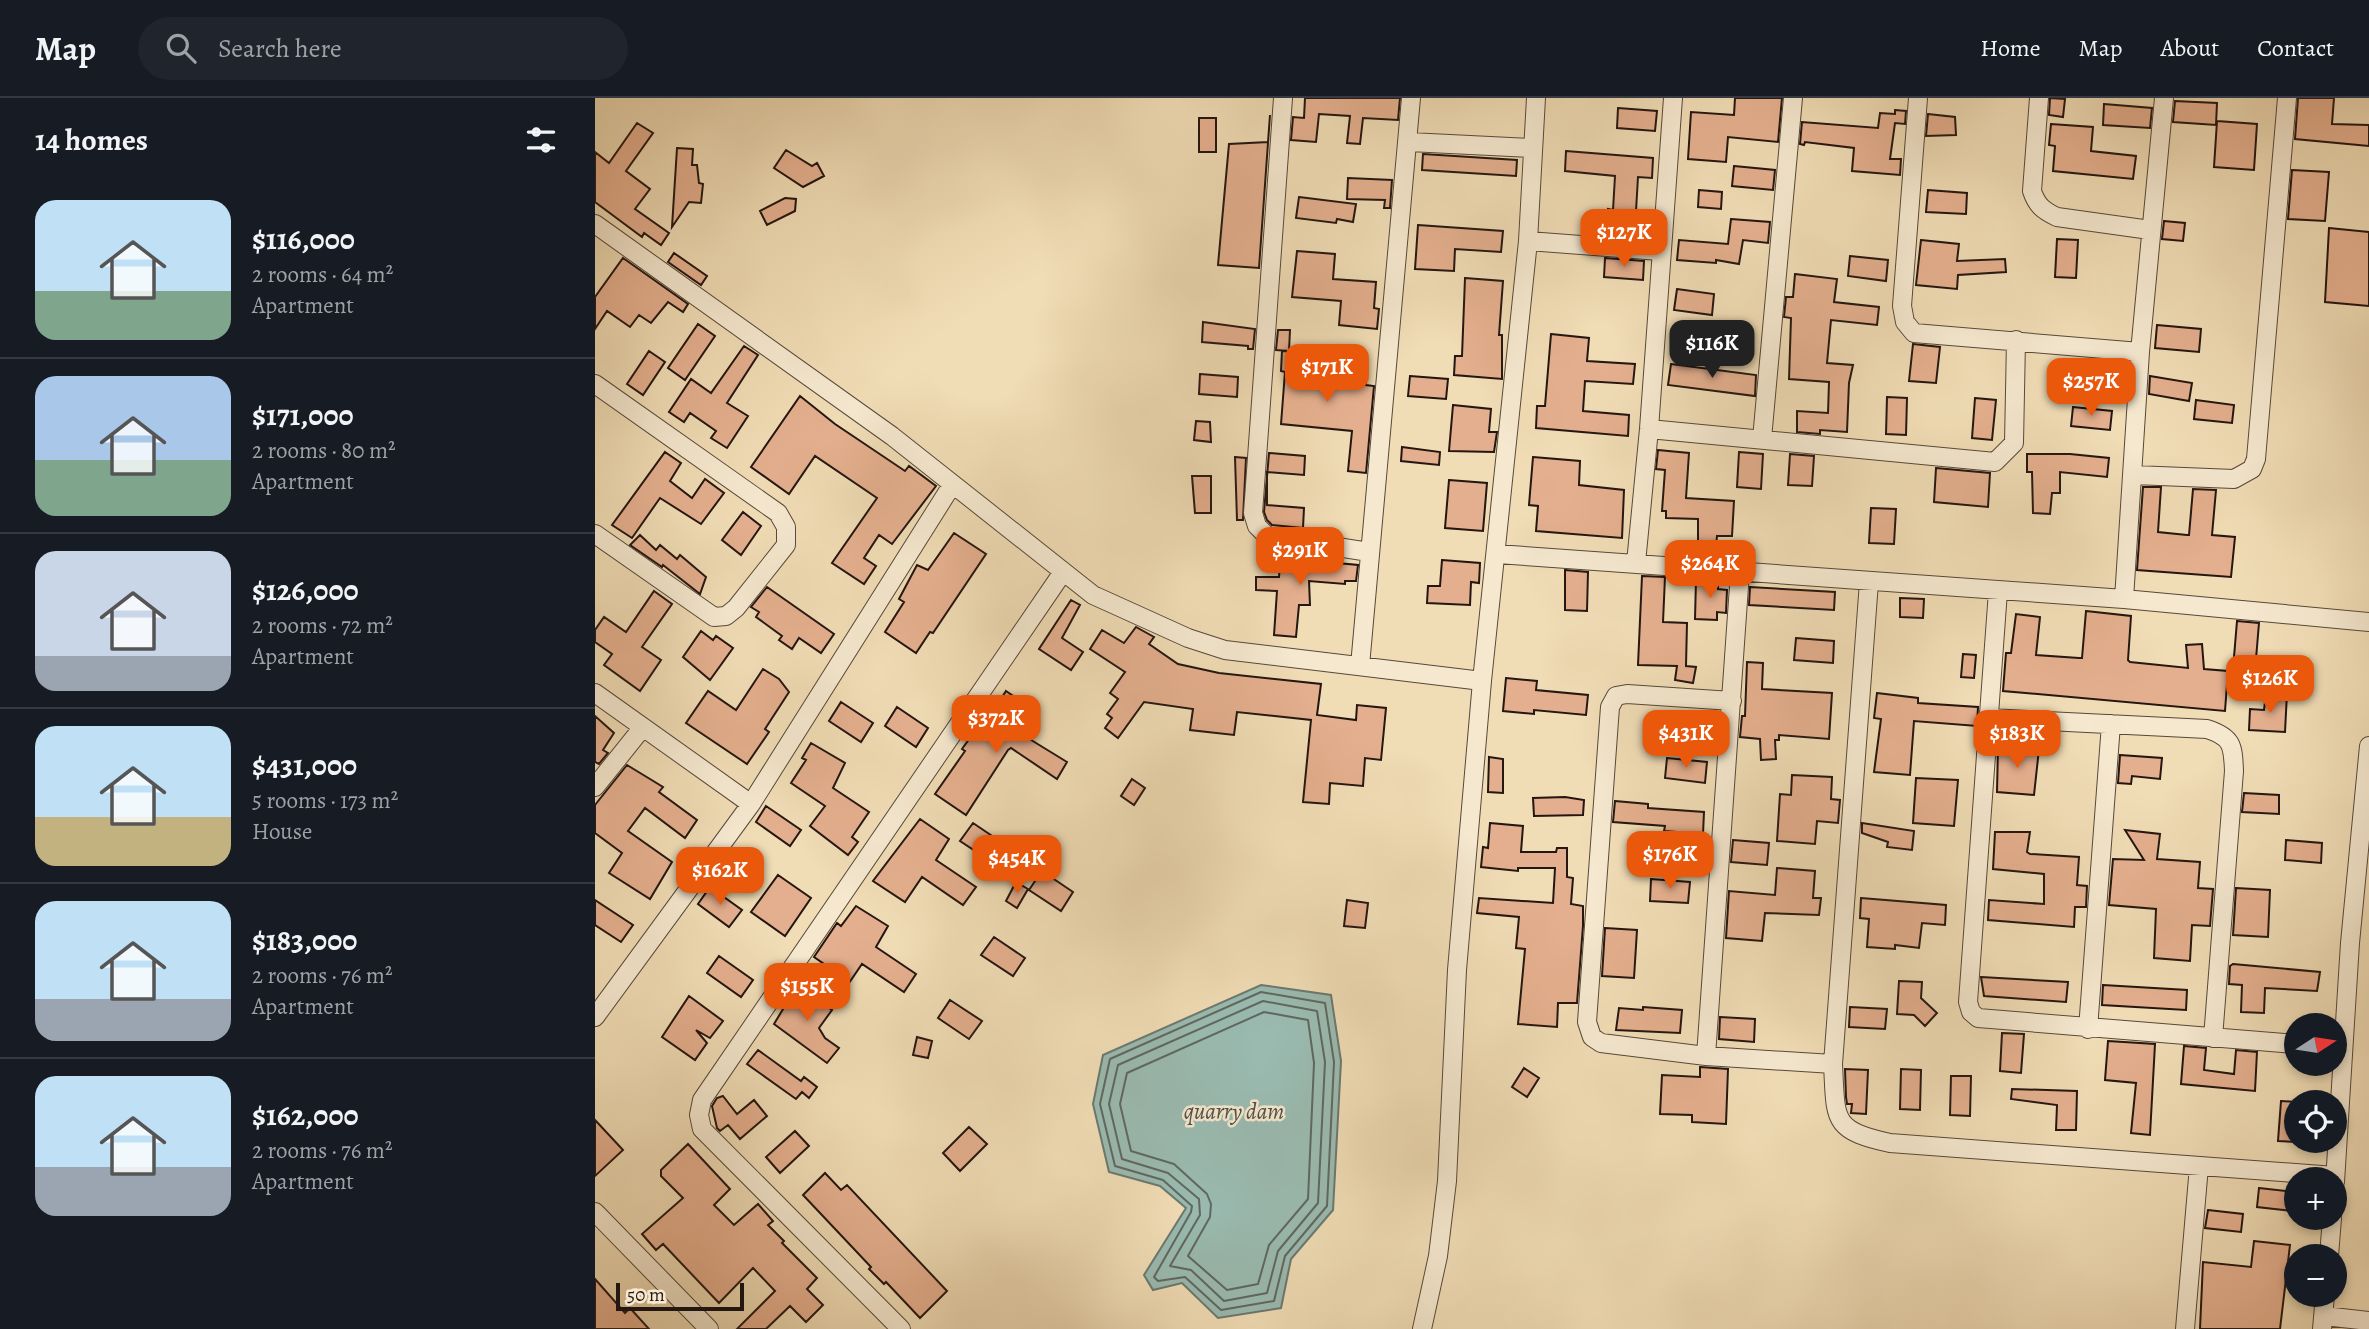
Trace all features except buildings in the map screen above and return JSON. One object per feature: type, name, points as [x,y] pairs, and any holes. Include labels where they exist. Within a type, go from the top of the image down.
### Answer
[{"type":"street","points":[[1283,98],[1253,513],[1257,526],[1267,536],[1369,552]]},
{"type":"street","points":[[1360,666],[1411,98]]},
{"type":"street","points":[[1422,1329],[1438,1256],[1447,1181],[1457,970],[1482,681],[1528,241],[1536,98]]},
{"type":"street","points":[[1636,563],[1649,429],[1673,98]]},
{"type":"street","points":[[1762,439],[1793,98]]},
{"type":"street","points":[[1918,98],[1902,306],[1905,322],[1914,333],[2140,352]]},
{"type":"street","points":[[2039,98],[2032,191],[2035,201],[2044,212],[2057,217],[2150,230]]},
{"type":"street","points":[[2124,599],[2140,352],[2164,98]]},
{"type":"street","points":[[2134,475],[2234,479],[2252,469],[2256,459],[2287,98]]},
{"type":"street","points":[[1409,142],[1532,148]]},
{"type":"street","points":[[595,224],[892,436],[1093,595],[1188,638],[1225,650],[1482,681]]},
{"type":"street","points":[[1528,241],[1660,251]]},
{"type":"street","points":[[1649,429],[1995,462],[2014,443],[2016,340]]},
{"type":"street","points":[[595,384],[778,513],[786,527],[786,545],[736,608],[726,616],[713,617],[595,534]]},
{"type":"street","points":[[595,1017],[751,804],[953,485]]},
{"type":"street","points":[[1497,554],[2124,599],[2369,622]]},
{"type":"street","points":[[901,1329],[702,1129],[698,1115],[702,1100],[1063,572]]},
{"type":"street","points":[[1706,1056],[1740,572]]},
{"type":"street","points":[[1869,582],[1833,1064],[1836,1111],[1845,1129],[1863,1137],[1890,1143],[2284,1174]]},
{"type":"street","points":[[1998,591],[1968,1002],[1971,1012],[1979,1018],[2088,1029],[2284,1043]]},
{"type":"street","points":[[595,693],[751,804]]},
{"type":"street","points":[[1732,701],[1627,694],[1616,696],[1610,707],[1587,1022],[1592,1037],[1601,1043],[1706,1056],[1833,1064]]},
{"type":"street","points":[[1989,718],[2207,729],[2223,734],[2231,743],[2234,771],[2213,1038]]},
{"type":"street","points":[[2088,1029],[2111,724]]},
{"type":"street","points":[[595,787],[643,727]]},
{"type":"street","points":[[2343,1013],[2362,880],[2369,748]]},
{"type":"street","points":[[2335,1167],[2337,1076]]},
{"type":"street","points":[[2185,1329],[2199,1166]]},
{"type":"street","points":[[595,1212],[709,1329]]},
{"type":"street","points":[[2323,1322],[2369,1321]]},
{"type":"water","name":"quarry dam","points":[[1261,985],[1331,995],[1341,1061],[1333,1210],[1291,1259],[1281,1308],[1218,1318],[1182,1283],[1153,1290],[1144,1275],[1186,1208],[1160,1186],[1109,1172],[1093,1104],[1103,1055]]}]
